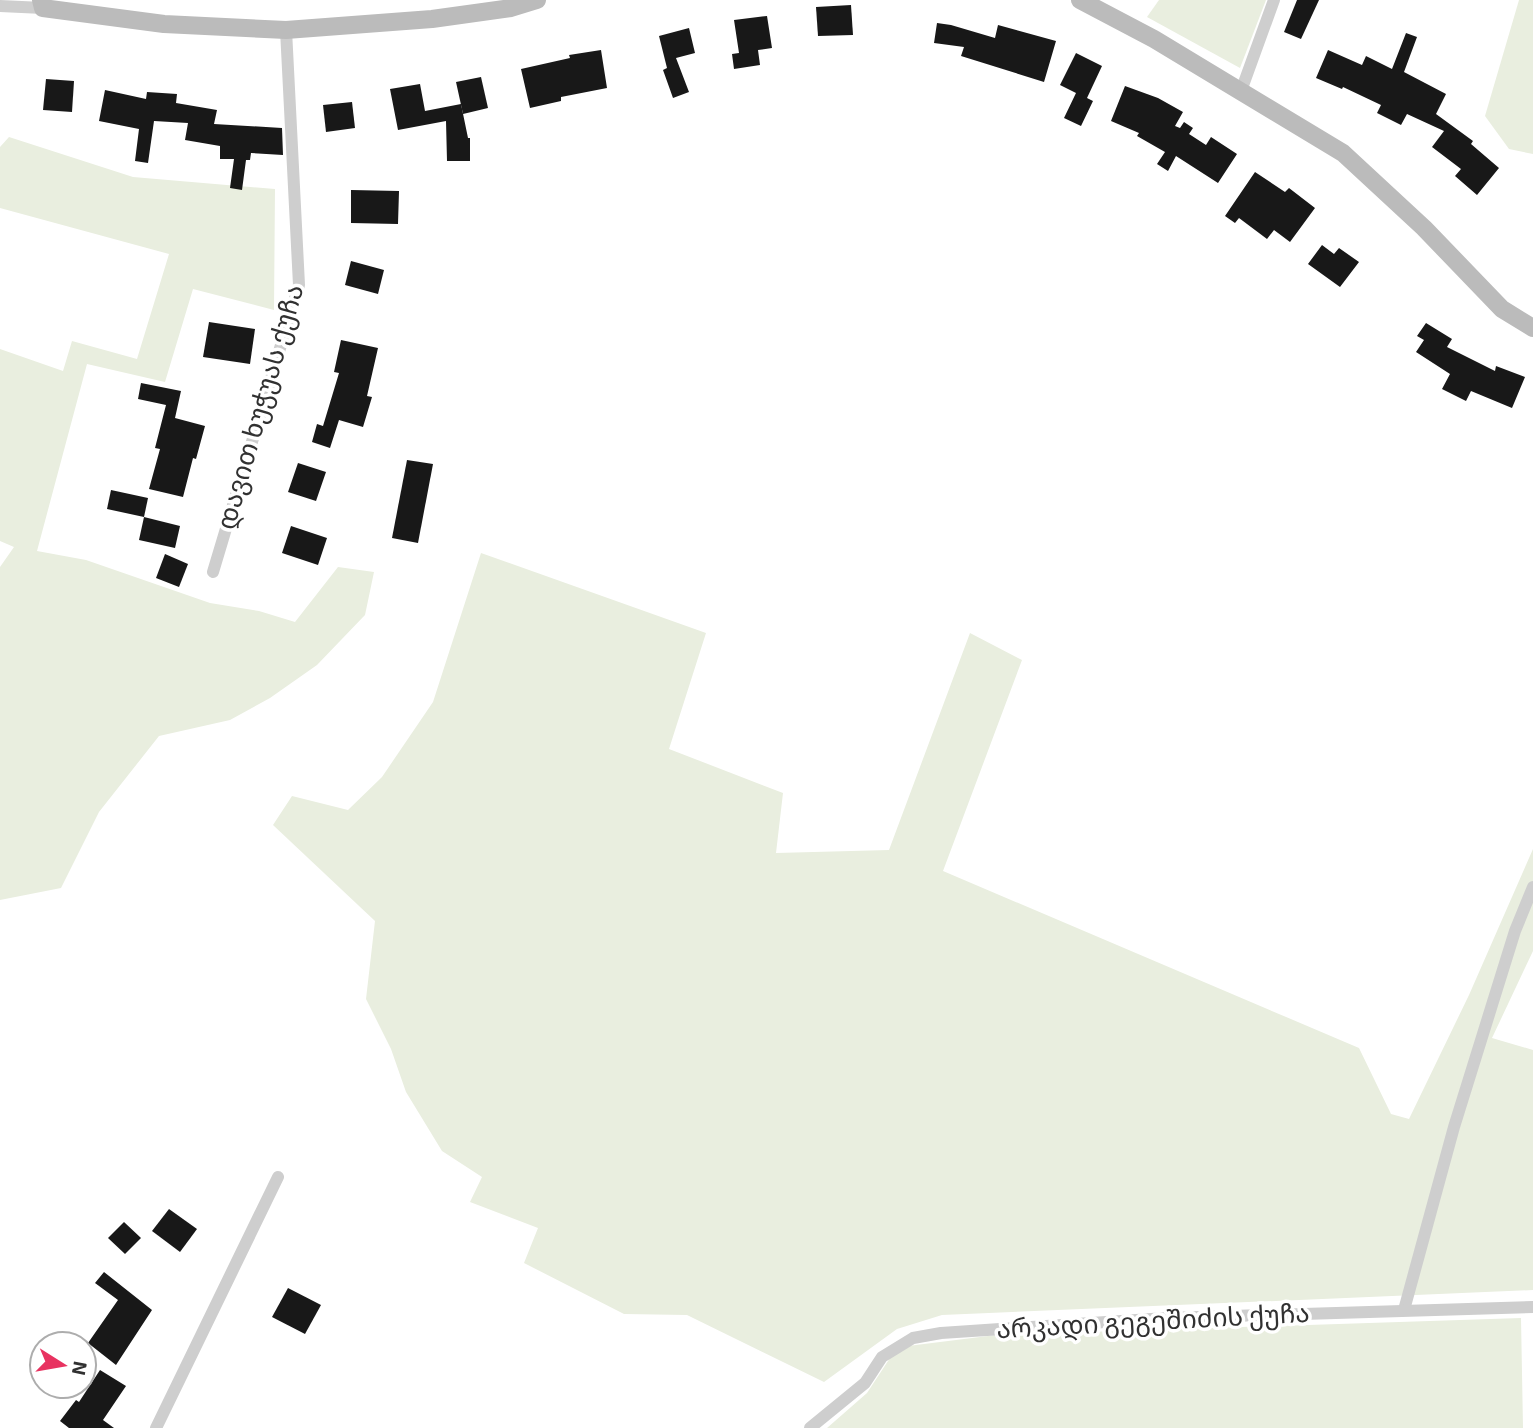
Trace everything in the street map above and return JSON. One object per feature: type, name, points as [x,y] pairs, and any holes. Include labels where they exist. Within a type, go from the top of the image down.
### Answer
[{"type":"street","points":[[0,6],[42,4],[164,24],[286,30],[432,19],[511,8],[537,0]]},
{"type":"street","points":[[1080,0],[1154,39],[1343,153],[1424,229],[1502,309],[1533,328]]},
{"type":"street","points":[[1241,91],[1274,0]]},
{"type":"street","name":"დავით ხუჭუას ქუჩა","points":[[213,572],[299,285],[286,30]]},
{"type":"street","points":[[1404,1310],[1454,1127],[1515,932],[1533,887]]},
{"type":"street","points":[[156,1428],[278,1177]]},
{"type":"street","name":"არკადი გეგეშიძის ქუჩა","points":[[810,1428],[865,1382],[882,1357],[914,1338],[941,1333],[1166,1318],[1533,1307]]},
{"type":"shaded area","points":[[1159,0],[1266,0],[1240,68],[1147,17]]},
{"type":"shaded area","points":[[1519,0],[1533,0],[1533,154],[1509,149],[1485,116]]},
{"type":"shaded area","points":[[9,137],[133,177],[275,189],[274,310],[193,289],[165,382],[87,364],[37,551],[86,560],[210,603],[259,611],[295,622],[338,567],[374,572],[365,615],[317,665],[270,698],[230,720],[159,736],[99,812],[61,888],[0,900],[0,567],[14,547],[0,541],[0,349],[63,371],[72,341],[137,359],[169,254],[0,208],[0,147]]},
{"type":"shaded area","points":[[481,553],[706,633],[669,749],[783,793],[776,853],[889,850],[970,633],[1022,660],[943,871],[1359,1048],[1391,1114],[1409,1119],[1469,995],[1533,849],[1533,951],[1492,1038],[1533,1050],[1533,1290],[942,1315],[897,1329],[824,1382],[687,1315],[624,1314],[524,1263],[538,1228],[470,1202],[482,1177],[442,1151],[406,1092],[391,1049],[366,999],[375,921],[273,825],[292,796],[348,810],[382,777],[433,702]]},
{"type":"shaded area","points":[[1521,1318],[1523,1428],[827,1428],[867,1393],[890,1358],[908,1346],[996,1335]]},
{"type":"building","points":[[1297,0],[1319,0],[1301,39],[1284,32]]},
{"type":"building","points":[[851,5],[853,35],[818,36],[816,7]]},
{"type":"building","points":[[767,16],[772,48],[758,50],[760,65],[734,69],[732,54],[739,53],[734,20]]},
{"type":"building","points":[[937,23],[995,38],[998,25],[1056,41],[1044,82],[961,56],[964,47],[934,43]]},
{"type":"building","points":[[689,28],[695,53],[676,58],[689,92],[673,98],[663,70],[667,68],[659,36]]},
{"type":"building","points":[[1406,33],[1417,37],[1404,72],[1446,94],[1436,114],[1473,141],[1471,144],[1499,168],[1477,195],[1455,176],[1461,169],[1432,147],[1444,131],[1407,114],[1401,125],[1377,113],[1381,105],[1316,78],[1328,50],[1362,65],[1366,56],[1392,69]]},
{"type":"building","points":[[601,50],[607,88],[561,97],[561,101],[530,108],[521,69],[570,58],[569,55]]},
{"type":"building","points":[[1076,53],[1102,66],[1087,98],[1093,101],[1081,126],[1064,118],[1076,93],[1060,85]]},
{"type":"building","points":[[481,77],[488,108],[463,114],[456,82]]},
{"type":"building","points":[[46,79],[74,81],[72,112],[43,110]]},
{"type":"building","points":[[420,84],[425,111],[461,104],[470,138],[470,161],[447,161],[446,121],[398,130],[390,89]]},
{"type":"building","points":[[1125,86],[1158,98],[1183,112],[1175,126],[1180,128],[1184,122],[1193,128],[1189,134],[1206,145],[1211,137],[1237,154],[1218,183],[1176,156],[1168,171],[1157,164],[1165,152],[1137,136],[1139,133],[1111,121]]},
{"type":"building","points":[[105,90],[146,99],[147,92],[177,94],[176,103],[217,110],[214,124],[282,128],[283,155],[251,153],[250,160],[246,160],[242,190],[230,188],[234,159],[220,159],[220,146],[185,140],[188,123],[154,121],[148,163],[135,161],[139,129],[99,121]]},
{"type":"building","points":[[352,102],[355,128],[326,132],[323,105]]},
{"type":"building","points":[[1255,172],[1285,192],[1289,188],[1315,208],[1290,242],[1274,230],[1267,239],[1239,218],[1235,223],[1225,216]]},
{"type":"building","points":[[351,190],[399,191],[398,224],[351,223]]},
{"type":"building","points":[[1322,245],[1334,254],[1339,248],[1359,262],[1340,287],[1308,264]]},
{"type":"building","points":[[351,261],[384,270],[378,294],[345,285]]},
{"type":"building","points":[[209,322],[255,329],[250,364],[203,357]]},
{"type":"building","points":[[1426,323],[1452,339],[1447,347],[1495,371],[1496,366],[1525,377],[1512,408],[1471,391],[1466,401],[1442,389],[1450,374],[1416,352],[1424,340],[1417,336]]},
{"type":"building","points":[[341,340],[378,348],[367,396],[372,397],[363,427],[339,420],[330,448],[312,442],[317,424],[323,426],[339,373],[334,372]]},
{"type":"building","points":[[141,383],[181,391],[175,418],[205,426],[183,497],[149,489],[160,449],[155,448],[166,405],[138,399]]},
{"type":"building","points":[[407,460],[433,464],[418,543],[392,538]]},
{"type":"building","points":[[298,463],[326,472],[316,501],[288,492]]},
{"type":"building","points":[[111,490],[148,498],[144,517],[107,509]]},
{"type":"building","points":[[144,517],[180,526],[175,548],[139,540]]},
{"type":"building","points":[[291,526],[327,538],[318,565],[282,553]]},
{"type":"building","points":[[165,554],[188,564],[179,587],[156,578]]},
{"type":"building","points":[[169,1209],[197,1229],[180,1252],[152,1231]]},
{"type":"building","points":[[124,1222],[141,1238],[125,1254],[108,1238]]},
{"type":"building","points":[[104,1272],[152,1310],[116,1365],[98,1351],[97,1330],[118,1300],[95,1283]]},
{"type":"building","points":[[288,1288],[321,1305],[305,1334],[272,1317]]},
{"type":"building","points":[[100,1370],[126,1386],[103,1420],[114,1428],[69,1428],[60,1421],[76,1400],[98,1400]]}]
